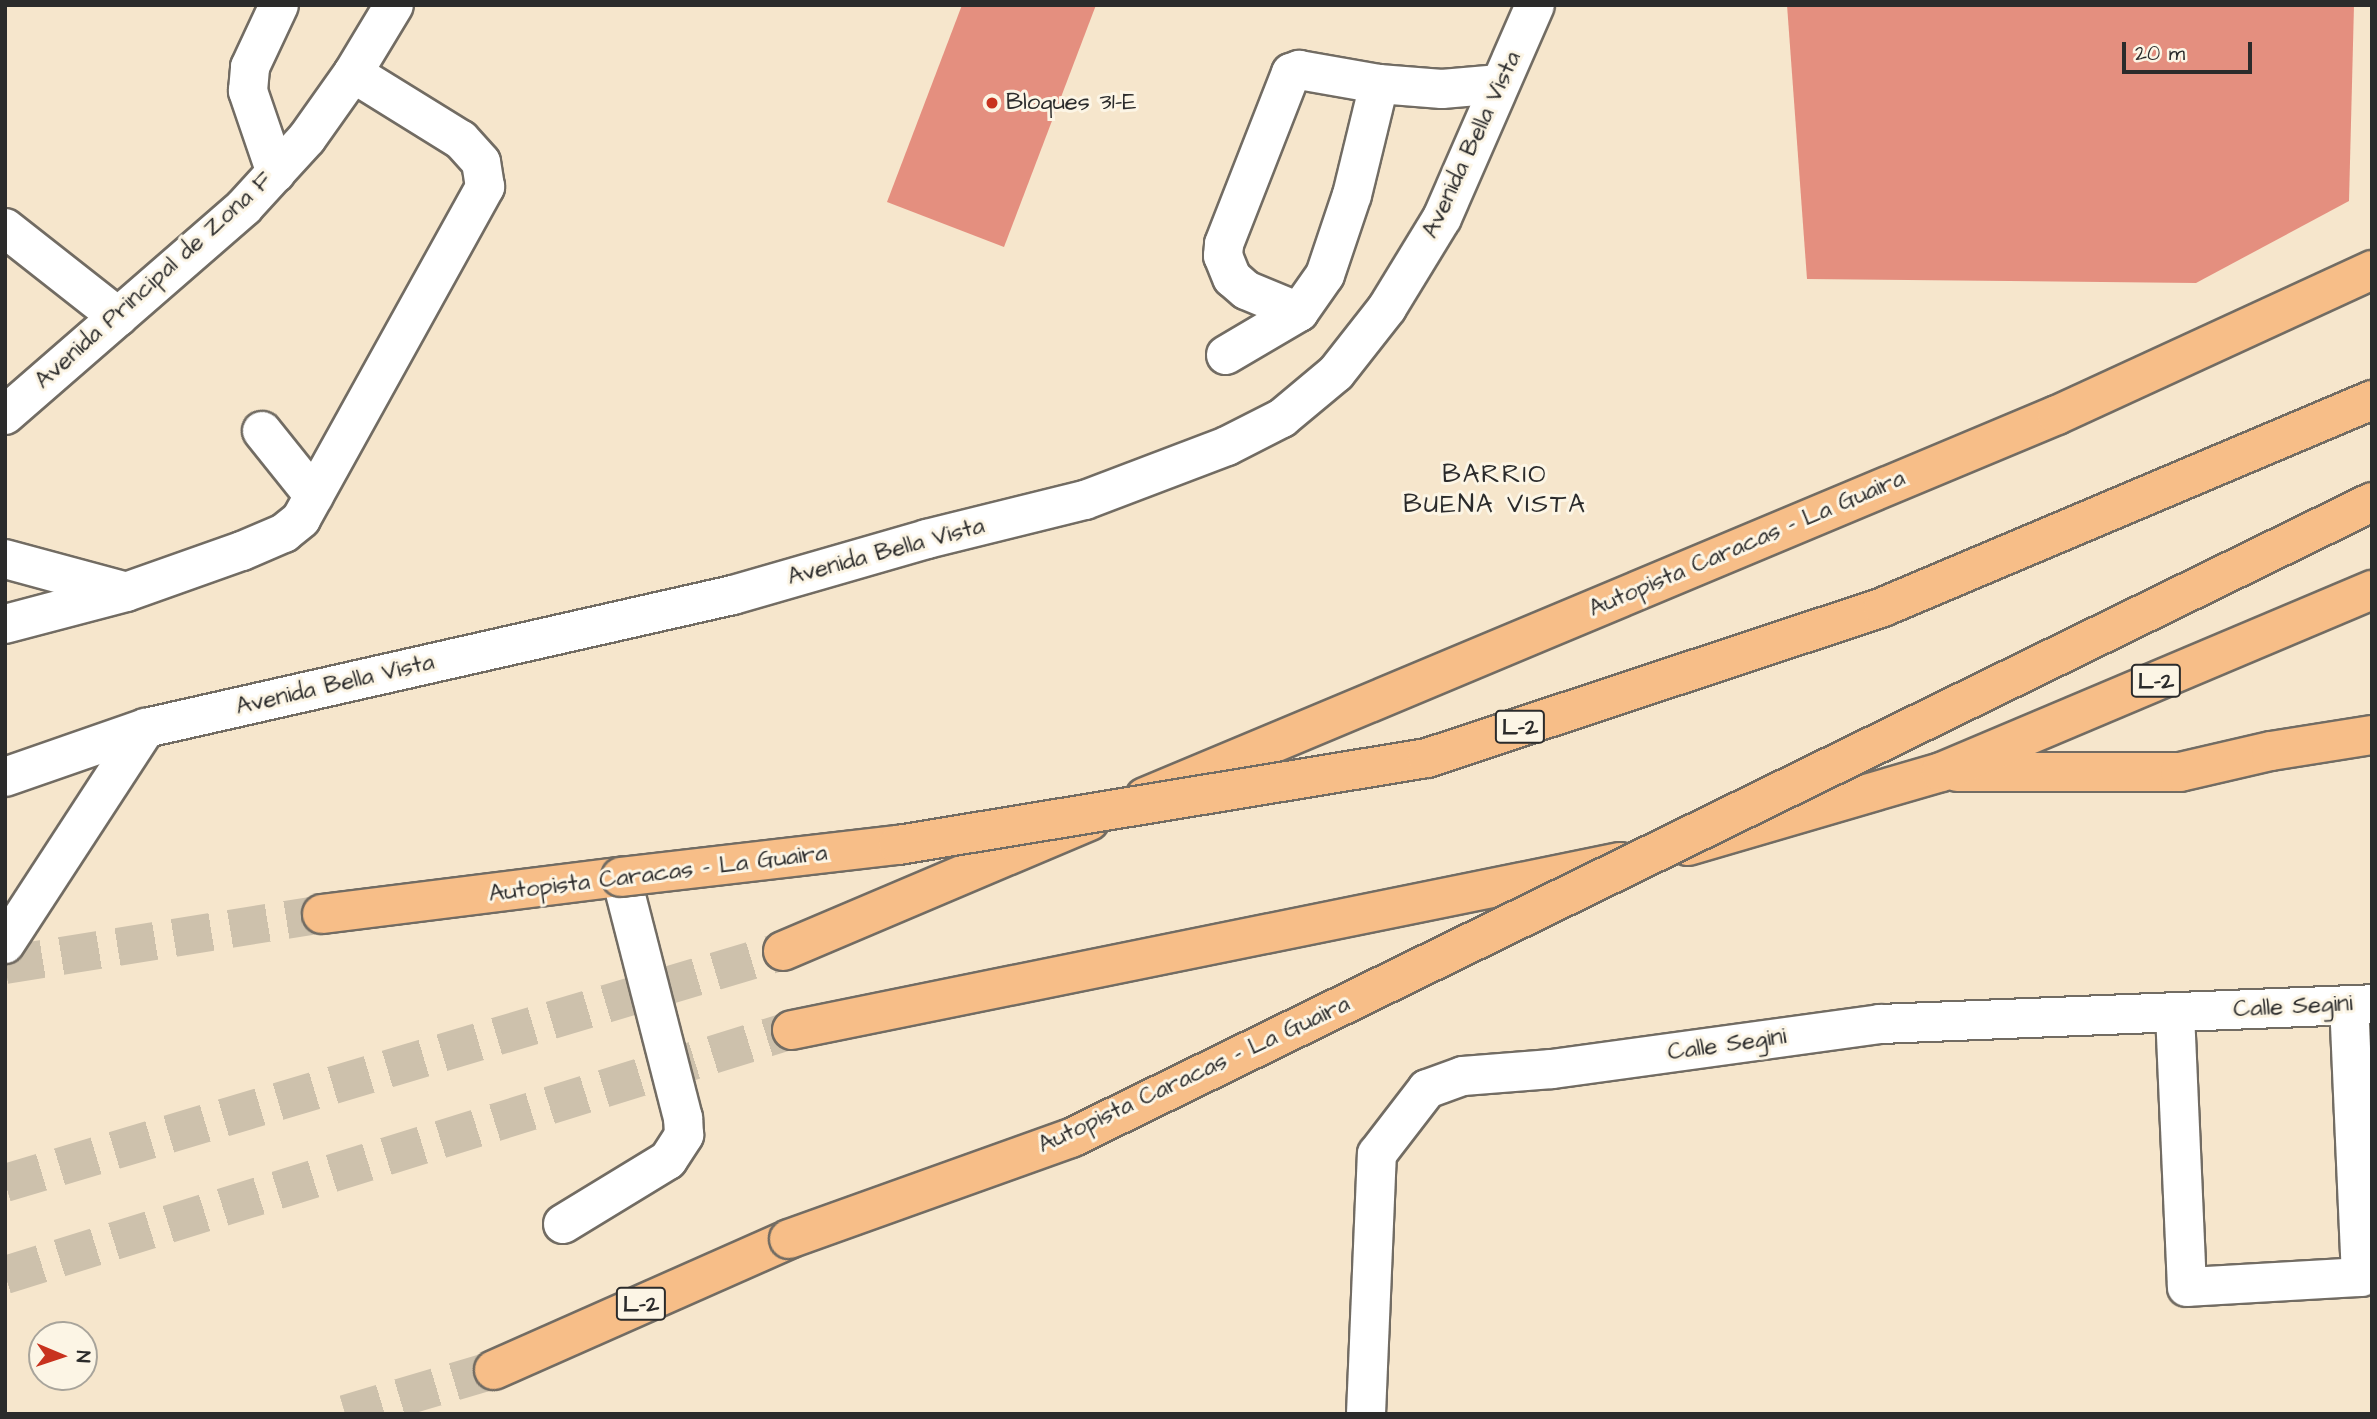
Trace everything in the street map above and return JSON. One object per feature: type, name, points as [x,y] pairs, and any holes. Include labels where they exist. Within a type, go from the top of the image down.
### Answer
[{"type":"highway","name":"Autopista Caracas - La Guaira","points":[[783,951],[2057,415],[2372,270]]},
{"type":"highway","name":"Autopista Caracas - La Guaira","points":[[322,914],[898,845],[1427,758],[1882,607],[2372,400]]},
{"type":"highway","name":"Autopista Caracas - La Guaira","points":[[494,1370],[789,1239],[1071,1138],[2372,502]]},
{"type":"highway","name":"L-2","points":[[792,1030],[1596,867],[1728,836],[1941,772],[2372,590]]},
{"type":"highway","points":[[1941,772],[2180,772],[2271,751],[2372,735]]},
{"type":"street","points":[[276,173],[248,91],[250,66],[279,5]]},
{"type":"street","name":"Avenida Principal de Zona F","points":[[5,415],[244,207],[307,138],[353,73],[394,5]]},
{"type":"street","name":"Avenida Bella Vista","points":[[5,777],[146,728],[733,596],[927,540],[1085,500],[1227,446],[1282,418],[1336,373],[1387,308],[1442,218],[1535,5]]},
{"type":"street","points":[[1299,312],[1246,290],[1239,284],[1226,265],[1224,244],[1291,73],[1299,70],[1379,84],[1442,89],[1500,84]]},
{"type":"street","points":[[5,624],[126,592],[284,533],[300,519],[485,187],[481,162],[461,139],[353,73]]},
{"type":"street","points":[[1226,355],[1299,312],[1325,275],[1352,195],[1379,84]]},
{"type":"street","points":[[8,233],[118,317]]},
{"type":"street","points":[[262,431],[314,496]]},
{"type":"street","points":[[5,559],[126,592]]},
{"type":"street","points":[[5,944],[146,728]]},
{"type":"street","points":[[563,1224],[668,1160],[684,1135],[683,1118],[621,877]]},
{"type":"street","points":[[2175,1013],[2187,1287],[2361,1277],[2360,1004]]},
{"type":"street","name":"Calle Segini","points":[[1366,1414],[1377,1154],[1427,1090],[1464,1076],[1552,1069],[1880,1024],[2360,1004]]},
{"type":"building","name":"Bloques 31-E","points":[[962,5],[1096,5],[1004,247],[887,202]]},
{"type":"building","points":[[1787,5],[2354,5],[2349,201],[2196,283],[1807,279]]},
{"type":"tunnel","points":[[5,965],[322,914]]},
{"type":"tunnel","points":[[5,1183],[783,951]]},
{"type":"tunnel","points":[[5,1275],[792,1030]]},
{"type":"tunnel","points":[[345,1414],[494,1370]]},
{"type":"place","name":"Bloques 31-E","points":[[992,103]]},
{"type":"district","name":"BARRIO BUENA VISTA","points":[[1495,490]]}]
